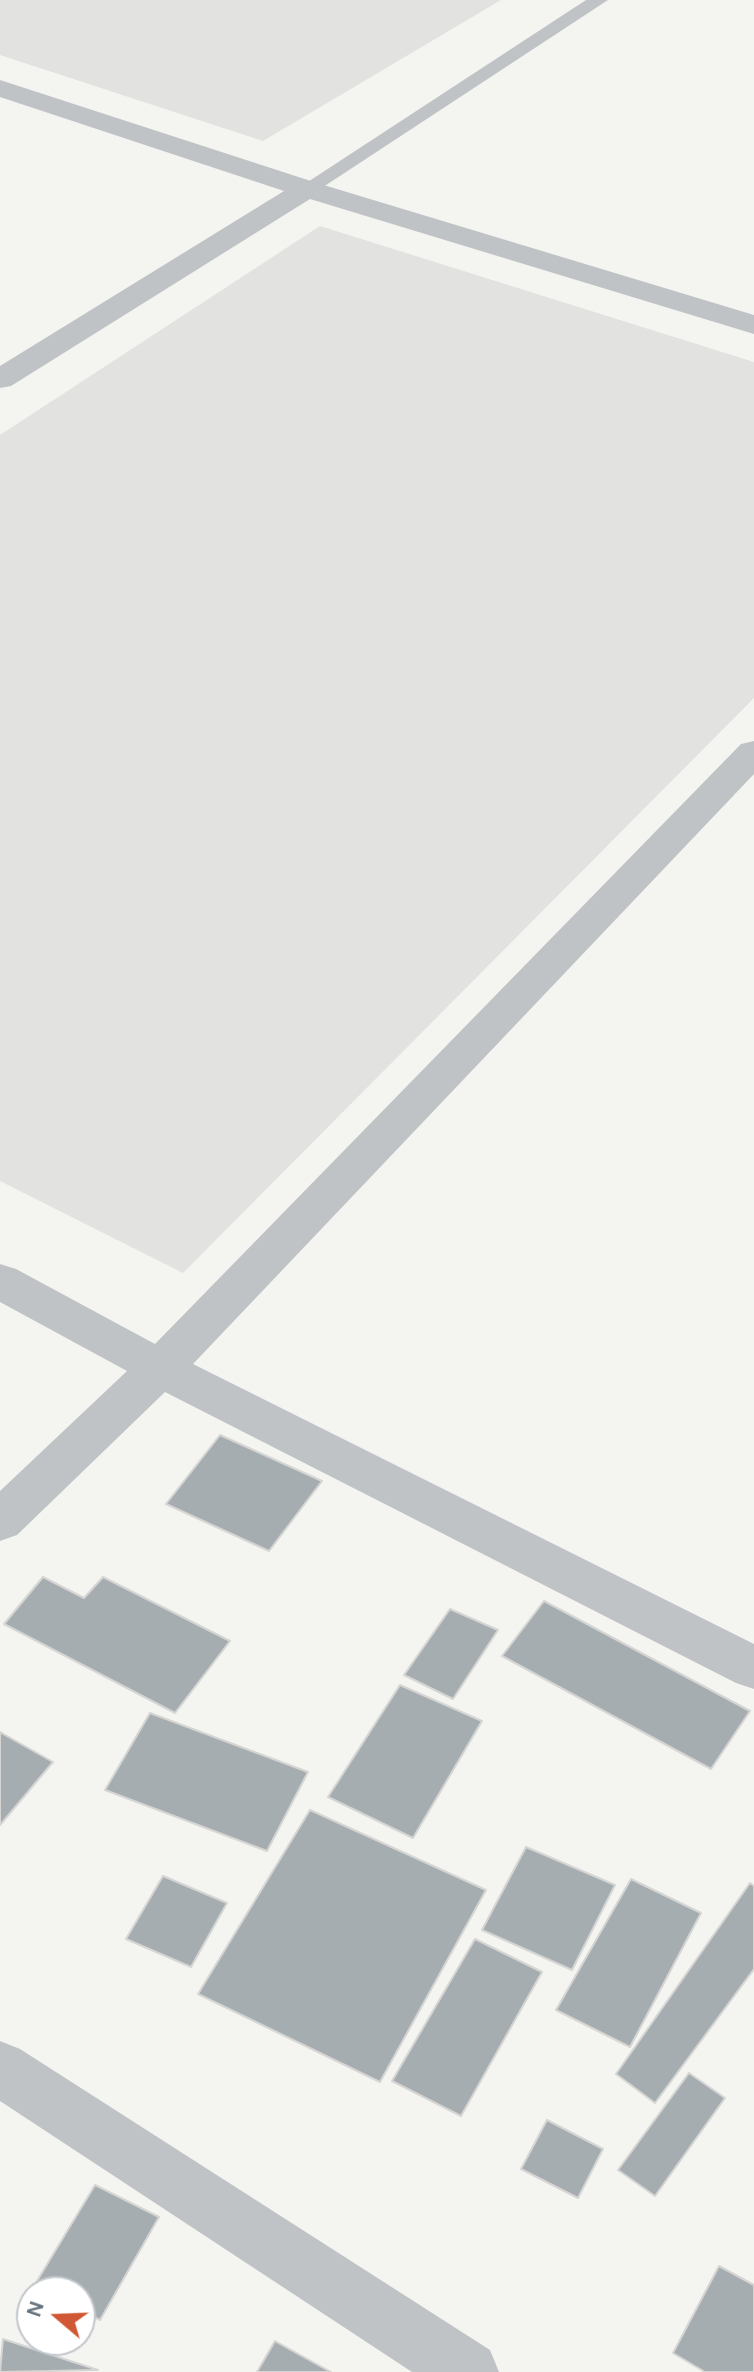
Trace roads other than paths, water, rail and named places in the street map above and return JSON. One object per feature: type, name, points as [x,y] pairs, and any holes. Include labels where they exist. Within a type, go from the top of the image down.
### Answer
[{"type":"street","points":[[0,88],[307,189],[754,325]]},
{"type":"street","points":[[0,379],[307,189]]},
{"type":"street","points":[[0,1521],[160,1368],[754,752]]},
{"type":"street","points":[[0,1281],[160,1368],[754,1668]]},
{"type":"street","points":[[0,2068],[468,2372]]},
{"type":"lane","points":[[307,189],[599,0]]}]
